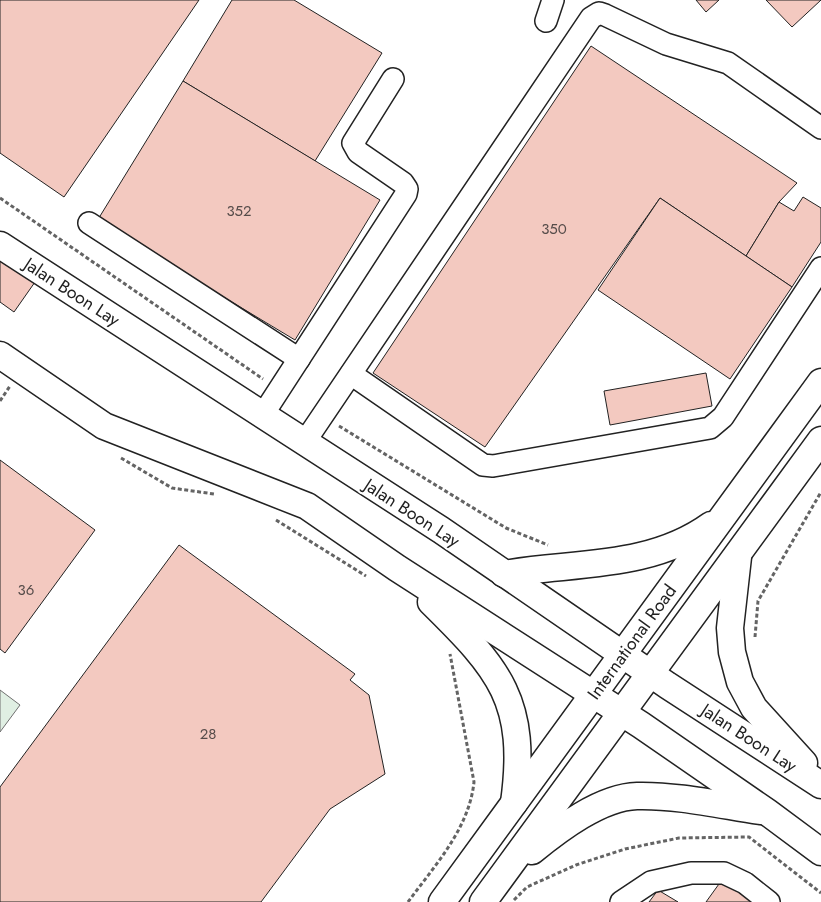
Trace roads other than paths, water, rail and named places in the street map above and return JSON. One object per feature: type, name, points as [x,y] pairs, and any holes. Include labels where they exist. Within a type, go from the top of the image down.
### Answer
[{"type":"main road","name":"Jalan Boon Lay","points":[[0,245],[441,530],[652,674],[821,785]]},
{"type":"main road","points":[[0,355],[104,426],[307,506],[397,568],[594,694],[768,812],[821,852]]},
{"type":"main road","name":"International Road","points":[[442,902],[821,382]]},
{"type":"main road","name":"International Road","points":[[483,902],[738,557],[821,440]]},
{"type":"main road","points":[[504,574],[615,562],[650,554],[698,534],[722,518]]},
{"type":"main road","points":[[738,557],[730,628],[732,652],[740,682],[754,708],[799,758],[821,779]]},
{"type":"main road","points":[[397,568],[481,653],[502,684],[512,708],[518,741],[514,804]]},
{"type":"main road","points":[[505,874],[581,814],[636,796],[693,801],[768,812]]},
{"type":"lane","points":[[546,21],[553,0]]},
{"type":"lane","points":[[304,443],[592,18],[599,14],[666,44],[728,63],[821,127]]},
{"type":"lane","points":[[262,416],[406,194],[407,189],[403,183],[358,152],[353,144],[393,79]]},
{"type":"lane","points":[[89,223],[298,359]]},
{"type":"lane","points":[[351,374],[483,465],[493,466],[710,428],[723,417],[821,268]]},
{"type":"lane","points":[[620,902],[651,882],[690,873],[724,873],[745,883],[769,902]]}]
